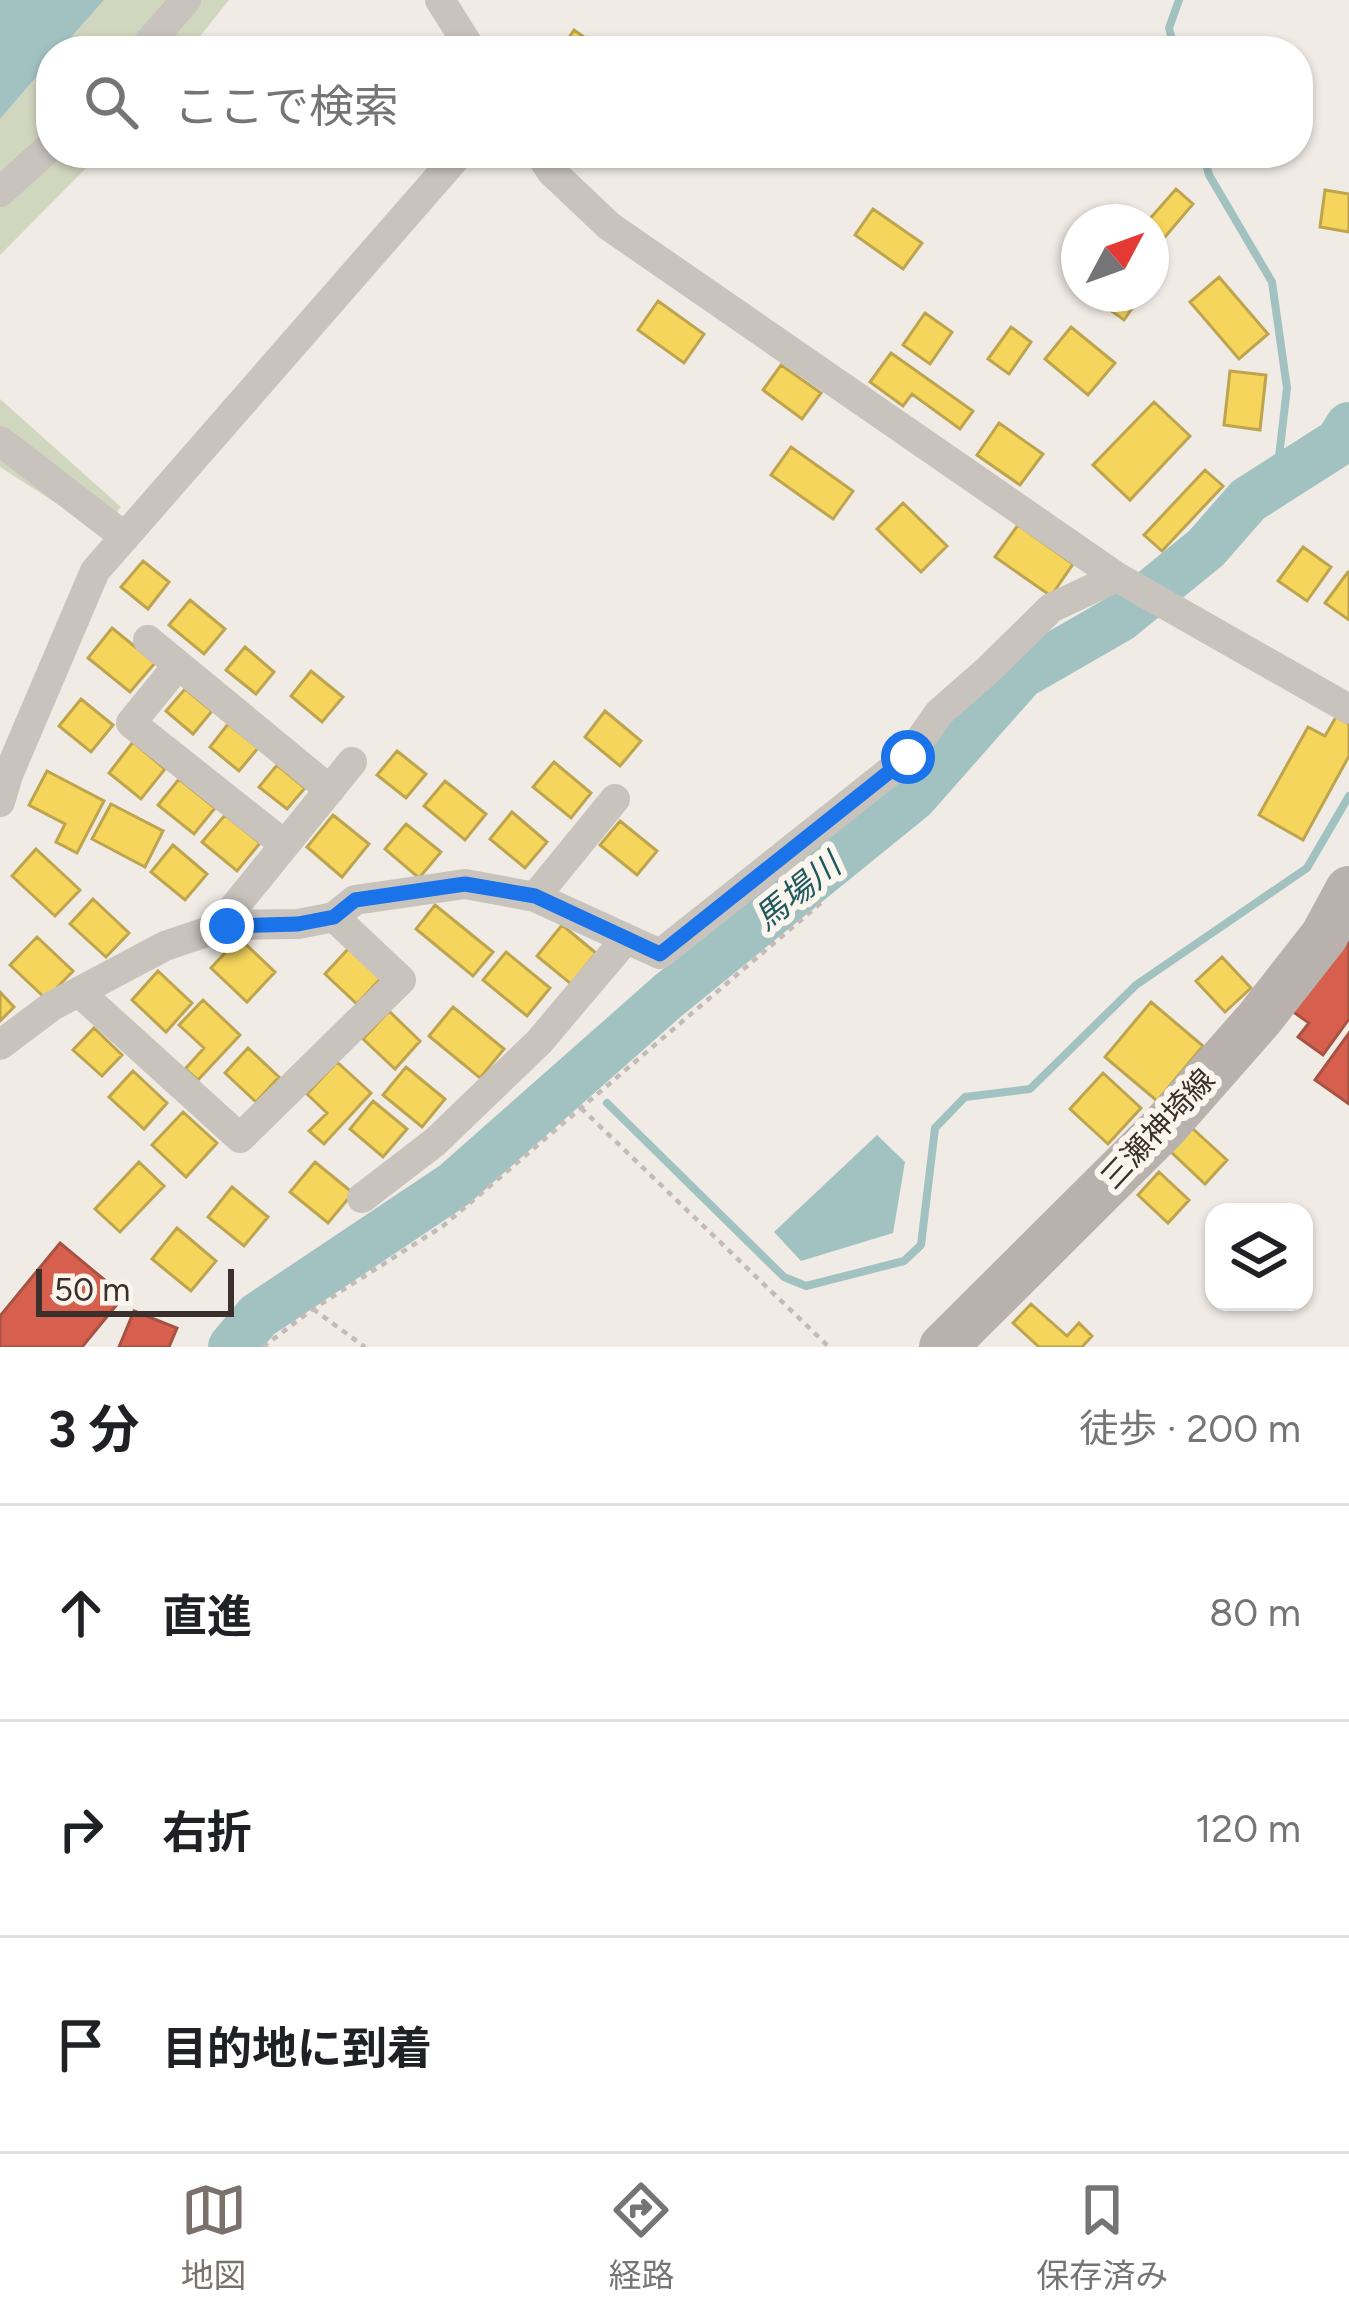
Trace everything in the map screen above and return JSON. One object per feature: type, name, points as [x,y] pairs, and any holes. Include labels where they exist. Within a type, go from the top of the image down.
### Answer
[{"type":"main road","name":"三瀬神埼線","points":[[944,1347],[1164,1127],[1324,937],[1349,890]]},
{"type":"street","points":[[155,36],[187,0]]},
{"type":"street","points":[[440,0],[463,36]]},
{"type":"street","points":[[0,192],[36,160]]},
{"type":"street","points":[[0,802],[95,571],[447,168]]},
{"type":"street","points":[[549,168],[609,226],[1117,577],[1349,709]]},
{"type":"street","points":[[0,441],[125,537]]},
{"type":"street","points":[[0,1045],[52,1006],[165,946],[227,926],[298,924],[334,917],[355,900],[465,884],[535,896],[660,954],[908,757],[939,712],[1051,608],[1117,577]]},
{"type":"street","points":[[148,640],[330,790]]},
{"type":"street","points":[[178,665],[131,723],[285,845]]},
{"type":"street","points":[[227,926],[232,910],[352,762]]},
{"type":"street","points":[[535,896],[615,799]]},
{"type":"street","points":[[79,992],[240,1138],[401,980],[334,917]]},
{"type":"street","points":[[362,1198],[435,1142],[524,1056],[626,939]]},
{"type":"path","points":[[263,1347],[313,1309],[443,1226],[822,902]]},
{"type":"path","points":[[581,1108],[829,1347]]},
{"type":"path","points":[[313,1309],[365,1347]]},
{"type":"green space","points":[[104,0],[229,0],[200,36],[72,36]]},
{"type":"green space","points":[[36,77],[36,168],[86,168],[0,255],[0,119]]},
{"type":"green space","points":[[0,399],[121,507],[101,532],[0,467]]},
{"type":"water","points":[[0,0],[104,0],[72,36],[36,36],[36,77],[0,119]]},
{"type":"water","points":[[877,1135],[905,1162],[893,1233],[801,1261],[774,1232]]},
{"type":"building: 住宅","points":[[1176,189],[1193,204],[1169,232],[1169,204],[1163,204]]},
{"type":"building: 住宅","points":[[1325,190],[1349,194],[1349,232],[1320,227]]},
{"type":"building: 住宅","points":[[873,209],[922,243],[903,269],[855,235]]},
{"type":"building: 住宅","points":[[1219,277],[1268,334],[1239,359],[1190,302]]},
{"type":"building: 住宅","points":[[658,301],[704,334],[684,363],[638,330]]},
{"type":"building: 住宅","points":[[925,313],[952,332],[930,364],[903,345]]},
{"type":"building: 住宅","points":[[1011,327],[1031,342],[1009,374],[988,359]]},
{"type":"building: 住宅","points":[[1071,327],[1115,363],[1088,395],[1045,359]]},
{"type":"building: 住宅","points":[[891,353],[973,411],[960,429],[912,394],[903,406],[870,382]]},
{"type":"building: 住宅","points":[[781,365],[821,393],[802,419],[763,390]]},
{"type":"building: 住宅","points":[[1230,371],[1266,375],[1260,430],[1224,425]]},
{"type":"building: 住宅","points":[[1154,402],[1190,436],[1130,500],[1093,465]]},
{"type":"building: 住宅","points":[[999,423],[1043,454],[1020,485],[977,455]]},
{"type":"building: 住宅","points":[[791,447],[853,491],[833,519],[771,475]]},
{"type":"building: 住宅","points":[[1205,470],[1223,486],[1162,551],[1144,535]]},
{"type":"building: 住宅","points":[[903,503],[947,546],[921,572],[877,529]]},
{"type":"building: 住宅","points":[[1018,525],[1073,564],[1051,596],[995,557]]},
{"type":"building: 住宅","points":[[1303,547],[1331,567],[1307,601],[1278,581]]},
{"type":"building: 住宅","points":[[143,561],[169,582],[148,609],[121,587]]},
{"type":"building: 住宅","points":[[1349,572],[1349,620],[1325,603]]},
{"type":"building: 住宅","points":[[190,600],[225,629],[204,654],[169,625]]},
{"type":"building: 住宅","points":[[112,628],[155,663],[130,692],[88,658]]},
{"type":"building: 住宅","points":[[245,647],[274,672],[256,694],[226,670]]},
{"type":"building: 住宅","points":[[311,671],[343,697],[322,722],[291,696]]},
{"type":"building: 住宅","points":[[185,689],[212,711],[193,734],[166,711]]},
{"type":"building: 住宅","points":[[81,699],[113,725],[91,752],[59,726]]},
{"type":"building: 住宅","points":[[605,711],[641,741],[620,766],[585,737]]},
{"type":"building: 住宅","points":[[1336,717],[1349,724],[1349,756],[1303,840],[1259,815],[1308,727],[1325,736]]},
{"type":"building: 住宅","points":[[228,724],[258,748],[239,771],[210,747]]},
{"type":"building: 住宅","points":[[133,742],[165,769],[141,799],[109,773]]},
{"type":"building: 住宅","points":[[397,751],[426,774],[406,798],[377,775]]},
{"type":"building: 住宅","points":[[554,762],[591,793],[571,818],[533,787]]},
{"type":"building: 住宅","points":[[277,765],[305,788],[287,809],[259,787]]},
{"type":"building: 住宅","points":[[47,771],[104,801],[77,853],[56,842],[65,824],[29,805]]},
{"type":"building: 住宅","points":[[179,779],[215,808],[194,834],[158,805]]},
{"type":"building: 住宅","points":[[445,781],[486,814],[465,840],[424,806]]},
{"type":"building: 住宅","points":[[111,804],[163,831],[145,867],[92,839]]},
{"type":"building: 住宅","points":[[512,812],[547,842],[525,868],[490,839]]},
{"type":"building: 住宅","points":[[225,815],[260,843],[237,871],[202,842]]},
{"type":"building: 住宅","points":[[333,815],[369,844],[342,877],[307,847]]},
{"type":"building: 住宅","points":[[620,821],[657,851],[637,875],[600,845]]},
{"type":"building: 住宅","points":[[406,824],[441,852],[419,878],[385,849]]},
{"type":"building: 住宅","points":[[173,845],[207,874],[185,900],[151,872]]},
{"type":"building: 住宅","points":[[36,849],[80,890],[55,916],[12,876]]},
{"type":"building: 住宅","points":[[93,899],[129,933],[106,957],[70,924]]},
{"type":"building: 住宅","points":[[435,905],[493,952],[473,976],[416,929]]},
{"type":"building: 住宅","points":[[562,925],[596,953],[571,984],[537,956]]},
{"type":"building: 住宅","points":[[37,937],[73,971],[46,999],[10,965]]},
{"type":"building: 住宅","points":[[239,938],[275,972],[247,1002],[211,968]]},
{"type":"building: 住宅","points":[[349,948],[381,978],[357,1004],[325,974]]},
{"type":"building: 住宅","points":[[506,952],[550,988],[527,1016],[483,980]]},
{"type":"building: 住宅","points":[[1222,957],[1251,988],[1225,1012],[1196,981]]},
{"type":"building: 住宅","points":[[158,971],[192,1003],[166,1032],[132,1000]]},
{"type":"building: 住宅","points":[[0,992],[14,1007],[0,1021]]},
{"type":"building: 住宅","points":[[203,1000],[240,1035],[198,1080],[185,1069],[204,1048],[179,1025]]},
{"type":"building: 住宅","points":[[1151,1002],[1203,1046],[1157,1101],[1105,1057]]},
{"type":"building: 住宅","points":[[453,1007],[504,1049],[480,1078],[429,1036]]},
{"type":"building: 住宅","points":[[389,1011],[420,1041],[395,1069],[363,1039]]},
{"type":"building: 住宅","points":[[94,1028],[122,1055],[102,1076],[73,1050]]},
{"type":"building: 住宅","points":[[248,1048],[279,1077],[256,1102],[225,1073]]},
{"type":"building: 住宅","points":[[337,1062],[371,1093],[324,1144],[309,1131],[327,1113],[307,1094]]},
{"type":"building: 住宅","points":[[406,1067],[445,1099],[422,1127],[383,1095]]},
{"type":"building: 住宅","points":[[133,1071],[167,1103],[144,1129],[109,1097]]},
{"type":"building: 住宅","points":[[1103,1073],[1141,1108],[1108,1144],[1070,1109]]},
{"type":"building: 住宅","points":[[373,1101],[407,1129],[383,1157],[350,1129]]},
{"type":"building: 住宅","points":[[183,1112],[217,1143],[186,1177],[152,1145]]},
{"type":"building: 住宅","points":[[1192,1128],[1227,1160],[1205,1184],[1170,1151]]},
{"type":"building: 住宅","points":[[139,1162],[164,1186],[120,1232],[95,1209]]},
{"type":"building: 住宅","points":[[315,1162],[353,1193],[328,1223],[290,1192]]},
{"type":"building: 住宅","points":[[1159,1172],[1189,1200],[1168,1223],[1138,1195]]},
{"type":"building: 住宅","points":[[232,1187],[268,1217],[244,1246],[208,1217]]},
{"type":"building: 住宅","points":[[177,1228],[216,1261],[191,1291],[152,1259]]},
{"type":"building: 住宅","points":[[1031,1304],[1067,1336],[1079,1323],[1092,1336],[1082,1347],[1039,1347],[1013,1323]]},
{"type":"building: 商業","points":[[1349,931],[1349,1019],[1323,1055],[1298,1037],[1309,1023],[1292,1011]]},
{"type":"building: 商業","points":[[1349,1033],[1349,1104],[1315,1080]]},
{"type":"building: 商業","points":[[60,1243],[124,1296],[82,1347],[0,1347],[0,1316]]},
{"type":"building: 商業","points":[[134,1311],[177,1328],[169,1347],[119,1347]]},
{"type":"waterway","points":[[1171,36],[1169,28],[1179,0]]},
{"type":"waterway","points":[[1207,168],[1272,282],[1287,388],[1278,465],[1248,500]]},
{"type":"waterway","name":"馬場川","points":[[232,1347],[258,1316],[454,1185],[668,996],[913,797],[1021,675],[1120,618],[1206,548],[1248,500],[1339,442],[1349,426]]},
{"type":"waterway","points":[[607,1103],[784,1277],[806,1286],[904,1261],[921,1245],[935,1128],[965,1097],[1030,1089],[1136,985],[1307,868],[1349,796]]},
{"type":"route","points":[[227,926],[298,924],[334,917],[355,900],[465,884],[535,896],[660,954],[908,757]]}]
